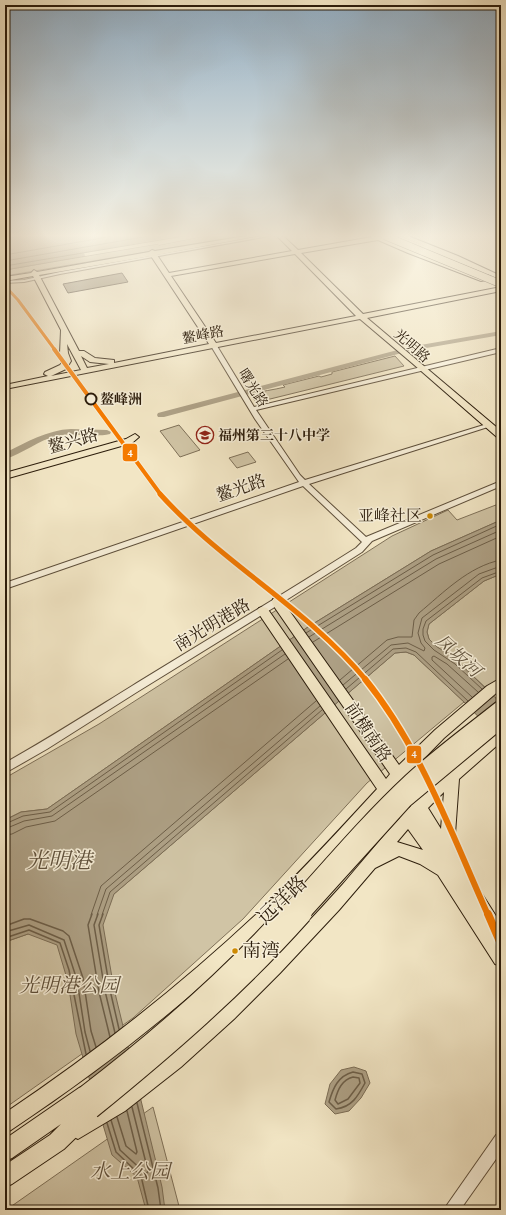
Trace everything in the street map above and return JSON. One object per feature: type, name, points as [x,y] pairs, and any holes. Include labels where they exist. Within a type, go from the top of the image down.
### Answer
[{"type":"highway","points":[[5,1177],[57,1142],[91,1108],[143,1051],[218,985],[280,923],[399,793],[501,708]]},
{"type":"highway","points":[[5,1151],[91,1108],[149,1063],[219,1001],[258,961],[405,800],[501,720]]},
{"type":"main road","points":[[46,293],[63,329],[87,369]]},
{"type":"main road","points":[[48,293],[81,352],[87,369]]},
{"type":"main road","name":"曙光路","points":[[178,293],[212,345]]},
{"type":"main road","name":"光明路","points":[[337,293],[360,316],[486,426],[501,442]]},
{"type":"main road","name":"鳌峰路","points":[[360,316],[468,293]]},
{"type":"main road","name":"鳌峰路","points":[[5,387],[87,369],[456,299],[471,293]]},
{"type":"main road","points":[[46,375],[58,370],[67,361],[64,353],[63,329]]},
{"type":"main road","name":"鳌峰路","points":[[5,383],[87,369],[111,362],[212,345]]},
{"type":"main road","points":[[81,352],[93,360],[111,362]]},
{"type":"main road","name":"光明路","points":[[486,426],[501,436]]},
{"type":"main road","name":"鳌兴路","points":[[134,437],[129,440],[5,474],[127,438],[134,437]]},
{"type":"main road","name":"前横南路","points":[[277,602],[350,704],[399,776],[415,813],[424,839],[450,868],[501,938]]},
{"type":"main road","name":"前横南路","points":[[262,611],[385,791],[415,813]]},
{"type":"main road","name":"远洋路","points":[[5,1124],[81,1071],[134,1031],[212,965],[269,913],[306,876],[431,742],[496,687]]},
{"type":"main road","points":[[91,1108],[152,1080],[197,1042],[305,937],[415,813],[452,776],[497,738]]},
{"type":"main road","name":"前横南路","points":[[452,776],[448,834],[450,868],[501,958]]},
{"type":"main road","name":"前横南路","points":[[371,863],[398,849],[450,868]]},
{"type":"street","name":"曙光路","points":[[212,345],[252,409],[303,484],[366,541]]},
{"type":"street","points":[[252,409],[501,350]]},
{"type":"street","name":"鳌光路","points":[[5,586],[303,484],[486,426]]},
{"type":"street","name":"南光明港路","points":[[5,768],[44,746],[277,602],[359,550],[366,541],[501,483]]},
{"type":"street","points":[[452,1210],[501,1140]]},
{"type":"green space","points":[[395,356],[404,366],[262,401],[254,400],[251,394],[285,387],[283,385],[319,376],[321,377],[332,374],[332,372]]},
{"type":"green space","points":[[179,425],[200,450],[180,457],[160,431]]},
{"type":"green space","points":[[248,452],[256,462],[237,468],[229,458]]},
{"type":"green space","points":[[501,503],[501,520],[431,551],[308,627],[47,809],[21,812],[5,820],[5,778],[99,724],[392,536],[448,510],[457,520]]},
{"type":"green space","points":[[501,574],[501,682],[488,690],[452,656],[437,647],[429,639],[427,632],[429,624],[484,581]]},
{"type":"green space","name":"光明港公园","points":[[406,652],[414,655],[464,702],[367,783],[243,919],[133,1018],[5,1108],[5,942],[28,934],[114,894],[395,653]]},
{"type":"green space","name":"水上公园","points":[[153,1107],[180,1210],[6,1210]]},
{"type":"water","name":"光明港","points":[[501,520],[501,574],[484,581],[429,624],[427,632],[429,639],[437,647],[452,656],[501,703],[501,740],[464,702],[414,655],[406,652],[395,653],[114,894],[103,925],[114,989],[162,1187],[165,1210],[146,1210],[137,1177],[112,1155],[76,1034],[68,982],[57,945],[28,934],[5,942],[5,820],[21,812],[47,809],[308,627],[431,551]]},
{"type":"water","points":[[354,1067],[366,1071],[370,1083],[361,1098],[349,1111],[335,1114],[325,1104],[330,1084],[341,1070]]},
{"type":"waterway","points":[[161,415],[409,349],[501,333]]},
{"type":"waterway","points":[[5,456],[35,441],[58,433],[107,432]]},
{"type":"transit line","name":"4","points":[[11,293],[161,495],[191,525],[319,632],[355,667],[372,688],[403,734],[422,769],[501,944]]},
{"type":"place","name":"鳌峰洲","points":[[91,399]]},
{"type":"place","name":"福州第三十八中学","points":[[205,435]]},
{"type":"place","name":"亚峰社区","points":[[430,516]]},
{"type":"place","name":"南湾","points":[[235,951]]},
{"type":"water label","name":"凤坂河","points":[[458,656]]}]
